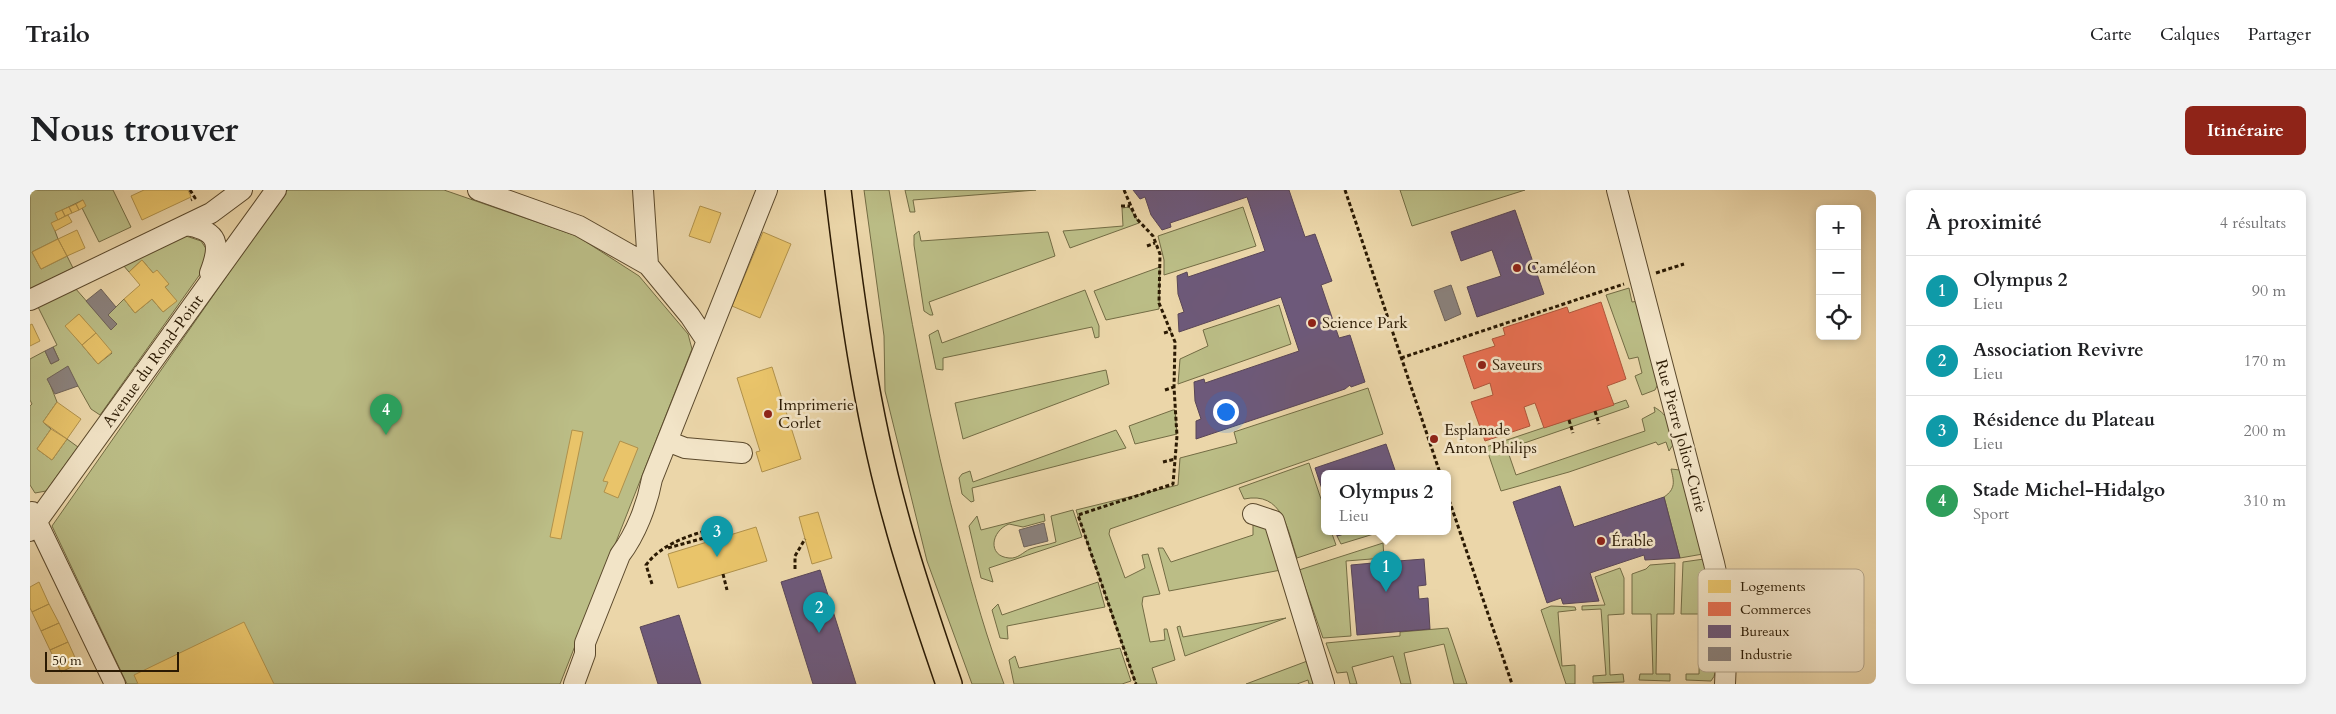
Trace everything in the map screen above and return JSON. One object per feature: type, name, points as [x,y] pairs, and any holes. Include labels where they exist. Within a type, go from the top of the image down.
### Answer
[{"type":"main road","points":[[838,190],[854,316],[881,454],[896,518],[931,632],[950,684]]},
{"type":"street","points":[[30,300],[211,213],[242,190]]},
{"type":"street","name":"Avenue du Rond-Point","points":[[32,520],[276,190]]},
{"type":"street","points":[[478,190],[579,226],[648,265],[690,316],[709,334]]},
{"type":"street","points":[[643,190],[648,265]]},
{"type":"street","points":[[574,684],[585,654],[585,643],[620,555],[629,543],[667,441],[767,190]]},
{"type":"street","name":"Rue Pierre Joliot-Curie","points":[[1617,190],[1715,569]]},
{"type":"street","points":[[186,225],[207,230],[213,236],[217,254],[207,285]]},
{"type":"street","points":[[667,441],[685,448],[742,453]]},
{"type":"street","points":[[1253,514],[1274,521],[1324,684]]},
{"type":"street","points":[[32,520],[115,684]]},
{"type":"path","points":[[1124,190],[1136,218],[1153,236],[1160,254],[1159,303],[1176,342],[1174,387],[1177,436],[1173,484],[1078,515],[1115,629],[1136,684]]},
{"type":"path","points":[[1344,190],[1439,470]]},
{"type":"path","points":[[1121,206],[1130,206]]},
{"type":"path","points":[[1147,246],[1156,243]]},
{"type":"path","points":[[1401,358],[1684,264]]},
{"type":"path","points":[[1164,333],[1171,331]]},
{"type":"path","points":[[1166,390],[1174,387]]},
{"type":"path","points":[[1595,411],[1599,424]]},
{"type":"path","points":[[1569,420],[1573,433]]},
{"type":"path","points":[[1163,462],[1175,458]]},
{"type":"path","points":[[1451,506],[1512,684]]},
{"type":"path","points":[[652,584],[646,565],[653,556],[662,550],[681,538],[718,526],[720,533],[662,550]]},
{"type":"path","points":[[710,536],[712,540]]},
{"type":"path","points":[[795,569],[794,556],[805,539]]},
{"type":"path","points":[[723,574],[727,590]]},
{"type":"green space","points":[[30,190],[113,190],[131,227],[99,242],[82,208],[83,200],[56,213],[58,220],[52,223],[58,239],[32,252],[41,269],[67,256],[73,268],[30,289]]},
{"type":"green space","points":[[287,190],[444,190],[577,236],[639,276],[688,334],[692,349],[560,684],[127,684],[52,526]]},
{"type":"green space","points":[[864,190],[889,190],[912,325],[950,503],[976,599],[1004,684],[972,684],[927,561],[885,391],[884,336]]},
{"type":"green space","points":[[905,190],[1036,190],[913,200],[915,212],[910,212]]},
{"type":"green space","points":[[1400,190],[1525,190],[1412,226]]},
{"type":"green space","points":[[1129,207],[1139,223],[1070,248],[1063,231],[1123,226],[1122,208]]},
{"type":"green space","points":[[1243,207],[1256,246],[1164,275],[1164,260],[1158,236]]},
{"type":"green space","points":[[919,231],[921,241],[1048,232],[1055,256],[929,302],[933,315],[930,315],[924,311],[914,245],[914,235]]},
{"type":"green space","points":[[186,236],[201,241],[207,250],[203,270],[100,415],[91,409],[78,386],[48,379],[57,402],[43,422],[51,429],[37,449],[52,460],[67,439],[78,447],[46,491],[35,493],[30,485],[30,406],[32,404],[30,400],[30,359],[45,351],[51,364],[59,360],[53,347],[57,345],[38,307],[75,288],[111,329],[117,324],[108,315],[124,299],[135,313],[152,299],[163,312],[176,301],[165,287],[169,284],[153,273],[142,260],[129,272],[123,265]],"holes":[[[79,314],[112,353],[98,364],[66,326]]]},
{"type":"green space","points":[[1160,267],[1159,309],[1106,320],[1094,291]]},
{"type":"green space","points":[[1629,288],[1632,302],[1639,301],[1659,382],[1655,390],[1642,395],[1635,376],[1642,373],[1638,357],[1629,359],[1606,295]]},
{"type":"green space","points":[[1085,290],[1099,326],[1099,337],[1095,338],[1092,327],[943,358],[943,370],[936,369],[929,335],[938,330],[942,343]]},
{"type":"green space","points":[[1279,305],[1291,344],[1178,384],[1180,359],[1208,346],[1203,330]]},
{"type":"green space","points":[[1106,370],[1109,384],[963,439],[955,403]]},
{"type":"green space","points":[[1368,388],[1383,434],[1110,529],[1109,534],[1125,578],[1145,568],[1142,555],[1148,554],[1160,594],[1143,597],[1142,604],[1150,642],[1165,640],[1164,629],[1167,629],[1175,660],[1152,668],[1157,684],[1136,684],[1076,510],[1178,485],[1180,458],[1237,443],[1234,432]]},
{"type":"green space","points":[[1626,400],[1629,407],[1507,449],[1516,475],[1645,431],[1642,419],[1655,412],[1654,407],[1667,418],[1671,427],[1674,443],[1669,451],[1666,442],[1658,445],[1656,442],[1569,472],[1501,491],[1486,447]]},
{"type":"green space","points":[[1175,410],[1177,434],[1135,444],[1129,426]]},
{"type":"green space","points":[[1116,430],[1126,448],[972,488],[974,501],[971,502],[962,494],[959,478],[962,474],[970,471],[973,482]]},
{"type":"green space","points":[[1309,463],[1321,499],[1321,535],[1332,535],[1336,545],[1297,558],[1286,524],[1275,507],[1267,501],[1257,498],[1244,499],[1239,488]]},
{"type":"green space","points":[[1671,469],[1680,470],[1703,554],[1680,558],[1664,497],[1671,491],[1673,484]]},
{"type":"green space","points":[[1073,510],[1082,537],[989,568],[993,582],[981,578],[969,526],[977,516],[981,530],[1044,514],[1045,521],[1023,527],[1009,524],[998,532],[994,543],[997,553],[1012,558],[1030,549],[1056,542],[1051,516]]},
{"type":"green space","points":[[1261,515],[1281,570],[1169,591],[1158,548],[1163,548],[1171,562],[1253,535],[1253,518]]},
{"type":"green space","points":[[1340,535],[1370,535],[1341,544],[1337,536]]},
{"type":"green space","points":[[1383,543],[1384,558],[1346,561],[1351,636],[1323,638],[1299,570]]},
{"type":"green space","points":[[1704,559],[1706,569],[1698,569],[1698,614],[1681,614],[1683,562]]},
{"type":"green space","points":[[1675,563],[1674,614],[1657,614],[1656,674],[1670,674],[1670,681],[1639,680],[1640,674],[1653,674],[1651,614],[1632,614],[1632,574],[1646,569],[1650,565]]},
{"type":"green space","points":[[1620,568],[1624,578],[1624,614],[1608,615],[1610,675],[1623,674],[1624,682],[1593,683],[1593,676],[1606,675],[1601,609],[1582,610],[1582,606],[1605,605],[1595,577]]},
{"type":"green space","points":[[1098,582],[1105,607],[1007,626],[1008,639],[1000,638],[992,610],[998,604],[1002,615]]},
{"type":"green space","points":[[1551,606],[1575,607],[1576,610],[1558,612],[1562,666],[1575,665],[1575,684],[1566,684],[1541,610]]},
{"type":"green space","points":[[1286,618],[1185,656],[1177,627],[1180,626],[1183,637]]},
{"type":"green space","points":[[1448,628],[1467,684],[1454,684],[1444,644],[1404,653],[1411,684],[1401,684],[1393,656],[1352,667],[1357,684],[1350,684],[1347,672],[1337,673],[1326,643],[1400,636],[1400,632]]},
{"type":"green space","points":[[1120,648],[1131,681],[1122,684],[1014,684],[1009,660],[1015,656],[1019,668]]},
{"type":"green space","points":[[1310,660],[1318,684],[1309,684],[1308,680],[1297,684],[1246,684]]},
{"type":"green space","points":[[1699,672],[1716,672],[1711,681],[1686,680],[1686,674],[1699,674]]},
{"type":"building: Logements","points":[[144,190],[188,190],[191,197],[142,220],[131,196]]},
{"type":"building: Logements","points":[[83,200],[86,206],[79,210],[76,204]]},
{"type":"building: Logements","points":[[76,204],[79,210],[72,213],[69,207]]},
{"type":"building: Logements","points":[[700,206],[721,213],[710,243],[689,236]]},
{"type":"building: Logements","points":[[69,207],[72,213],[65,216],[62,210]]},
{"type":"building: Logements","points":[[62,210],[65,216],[58,220],[55,213]]},
{"type":"building: Logements","points":[[68,215],[72,222],[55,231],[51,223]]},
{"type":"building: Logements","points":[[77,230],[85,248],[67,256],[58,239]]},
{"type":"building: Logements","points":[[763,232],[791,244],[760,318],[732,306]]},
{"type":"building: Logements","points":[[58,239],[67,256],[41,269],[32,252]]},
{"type":"building: Logements","points":[[142,260],[153,273],[157,270],[169,284],[165,287],[177,301],[163,312],[152,299],[135,313],[124,299],[140,285],[129,272]]},
{"type":"building: Logements","points":[[79,314],[96,333],[82,345],[65,326]]},
{"type":"building: Logements","points":[[32,324],[40,341],[30,346],[30,325]]},
{"type":"building: Logements","points":[[96,333],[112,352],[98,364],[82,345]]},
{"type":"building: Logements","name":"Imprimerie Corlet","points":[[772,367],[801,459],[762,472],[756,452],[760,451],[737,378]]},
{"type":"building: Logements","points":[[57,402],[81,419],[67,439],[43,422]]},
{"type":"building: Logements","points":[[51,429],[67,439],[52,460],[37,449]]},
{"type":"building: Logements","points":[[572,430],[583,432],[561,539],[550,537]]},
{"type":"building: Logements","points":[[620,441],[638,448],[618,498],[604,492],[608,482],[603,481]]},
{"type":"building: Logements","points":[[818,512],[832,558],[812,564],[799,517]]},
{"type":"building: Logements","points":[[756,527],[767,561],[678,588],[668,554]]},
{"type":"building: Logements","points":[[39,582],[49,604],[32,612],[30,608],[30,587]]},
{"type":"building: Logements","points":[[49,604],[59,623],[41,631],[32,612]]},
{"type":"building: Logements","points":[[244,622],[274,684],[138,684],[134,675]]},
{"type":"building: Logements","points":[[59,623],[68,642],[50,650],[41,631]]},
{"type":"building: Logements","points":[[68,642],[78,664],[61,672],[50,650]]},
{"type":"building: Commerces","points":[[1601,302],[1626,379],[1607,386],[1614,405],[1544,428],[1535,403],[1524,407],[1530,426],[1485,441],[1471,402],[1493,395],[1490,383],[1474,389],[1463,356],[1495,346],[1492,339],[1505,335],[1503,328],[1567,307],[1569,313]]},
{"type":"building: Bureaux","name":"Science Park","points":[[1133,190],[1289,190],[1305,237],[1315,234],[1332,281],[1321,285],[1339,338],[1350,335],[1365,382],[1351,387],[1350,385],[1345,389],[1196,439],[1196,421],[1201,419],[1195,401],[1194,382],[1204,379],[1205,383],[1299,351],[1281,297],[1179,332],[1178,314],[1184,312],[1178,294],[1177,276],[1187,272],[1188,277],[1265,251],[1247,197],[1170,223],[1171,227],[1162,230],[1151,215],[1145,197],[1140,199]]},
{"type":"building: Bureaux","name":"Caméléon","points":[[1515,210],[1544,294],[1477,317],[1467,287],[1501,276],[1492,250],[1461,261],[1451,232]]},
{"type":"building: Bureaux","points":[[1386,444],[1395,470],[1321,470],[1321,486],[1315,468]]},
{"type":"building: Bureaux","name":"Érable","points":[[1560,486],[1574,527],[1664,497],[1680,558],[1645,560],[1644,555],[1590,573],[1599,601],[1563,604],[1561,598],[1547,603],[1513,502]]},
{"type":"building: Bureaux","points":[[1424,559],[1426,585],[1418,586],[1419,599],[1428,598],[1430,629],[1357,635],[1351,565],[1384,562],[1385,574],[1399,573],[1398,561]]},
{"type":"building: Bureaux","points":[[820,570],[856,684],[813,684],[781,582]]},
{"type":"building: Bureaux","points":[[679,615],[701,684],[658,684],[640,627]]},
{"type":"building: Industrie","points":[[1451,285],[1461,314],[1445,321],[1434,291]]},
{"type":"building: Industrie","points":[[101,289],[116,307],[108,315],[117,324],[111,330],[86,301]]},
{"type":"building: Industrie","points":[[53,347],[59,360],[51,364],[45,351]]},
{"type":"building: Industrie","points":[[68,366],[78,386],[55,394],[47,379]]},
{"type":"building: Industrie","points":[[1044,523],[1048,541],[1024,547],[1019,530]]},
{"type":"place","name":"Caméléon","points":[[1517,268]]},
{"type":"place","name":"Science Park","points":[[1312,323]]},
{"type":"place","name":"Saveurs","points":[[1482,365]]},
{"type":"place","name":"Imprimerie Corlet","points":[[768,414]]},
{"type":"place","name":"Stade Michel-Hidalgo","points":[[386,435]]},
{"type":"place","name":"Esplanade Anton Philips","points":[[1434,439]]},
{"type":"place","name":"Érable","points":[[1601,541]]},
{"type":"place","name":"Résidence du Plateau","points":[[717,557]]},
{"type":"place","name":"Olympus 2","points":[[1386,592]]},
{"type":"place","name":"Association Revivre","points":[[819,633]]}]
